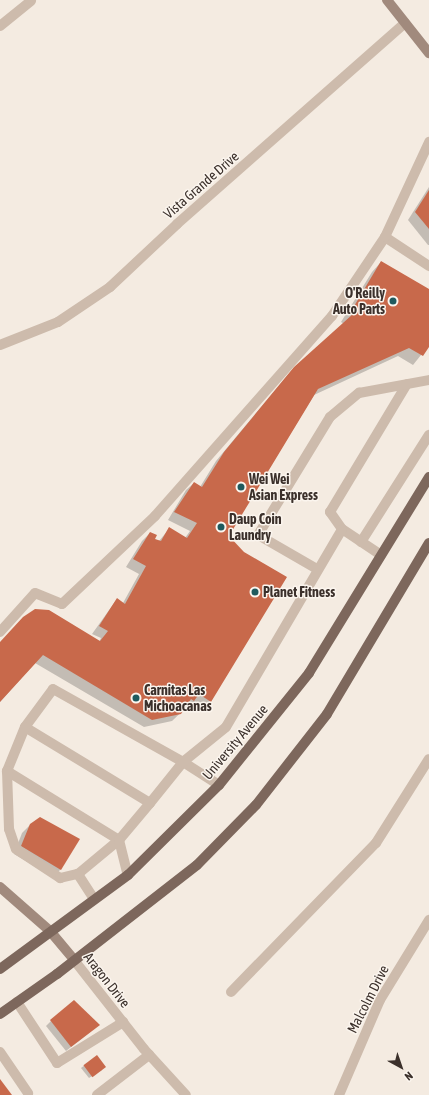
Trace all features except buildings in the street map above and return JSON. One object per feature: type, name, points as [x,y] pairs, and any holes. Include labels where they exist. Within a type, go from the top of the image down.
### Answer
[{"type":"main road","name":"University Avenue","points":[[0,969],[50,930],[128,875],[219,785],[310,673],[429,477]]},
{"type":"main road","points":[[0,1014],[74,960],[196,865],[256,805],[327,714],[429,543]]},
{"type":"street","points":[[387,0],[429,53]]},
{"type":"street","points":[[0,26],[31,1]]},
{"type":"street","name":"Vista Grande Drive","points":[[0,344],[58,322],[110,287],[176,224],[405,23]]},
{"type":"street","points":[[0,632],[35,593],[62,604],[155,516],[332,316],[385,237],[429,142]]},
{"type":"street","points":[[385,237],[429,266]]},
{"type":"street","points":[[317,569],[258,535],[330,417],[359,393],[429,380]]},
{"type":"street","points":[[381,555],[342,529],[332,516],[331,508],[407,384]]},
{"type":"street","points":[[361,542],[429,435]]},
{"type":"street","points":[[7,771],[9,829],[16,849],[60,878],[78,874],[118,840],[184,762],[226,727],[317,569],[342,529]]},
{"type":"street","points":[[0,784],[25,727],[53,689],[184,762],[219,785]]},
{"type":"street","points":[[25,727],[150,803]]},
{"type":"street","points":[[231,992],[376,843],[429,759]]},
{"type":"street","points":[[7,771],[118,840],[128,875]]},
{"type":"street","points":[[78,874],[94,899]]},
{"type":"street","name":"Aragon Drive","points":[[0,887],[50,930],[149,1055],[186,1095]]},
{"type":"street","name":"Malcolm Drive","points":[[339,1095],[380,1000],[429,920]]},
{"type":"street","points":[[17,1002],[58,1062],[123,1022]]},
{"type":"street","points":[[0,1052],[28,1093]]},
{"type":"street","points":[[97,1095],[149,1055]]},
{"type":"place","name":"O'Reilly Auto Parts","points":[[393,301]]},
{"type":"place","name":"Wei Wei Asian Express","points":[[241,487]]},
{"type":"place","name":"Daup Coin Laundry","points":[[221,527]]},
{"type":"place","name":"Planet Fitness","points":[[255,592]]},
{"type":"place","name":"Carnitas Las Michoacanas","points":[[136,698]]}]
